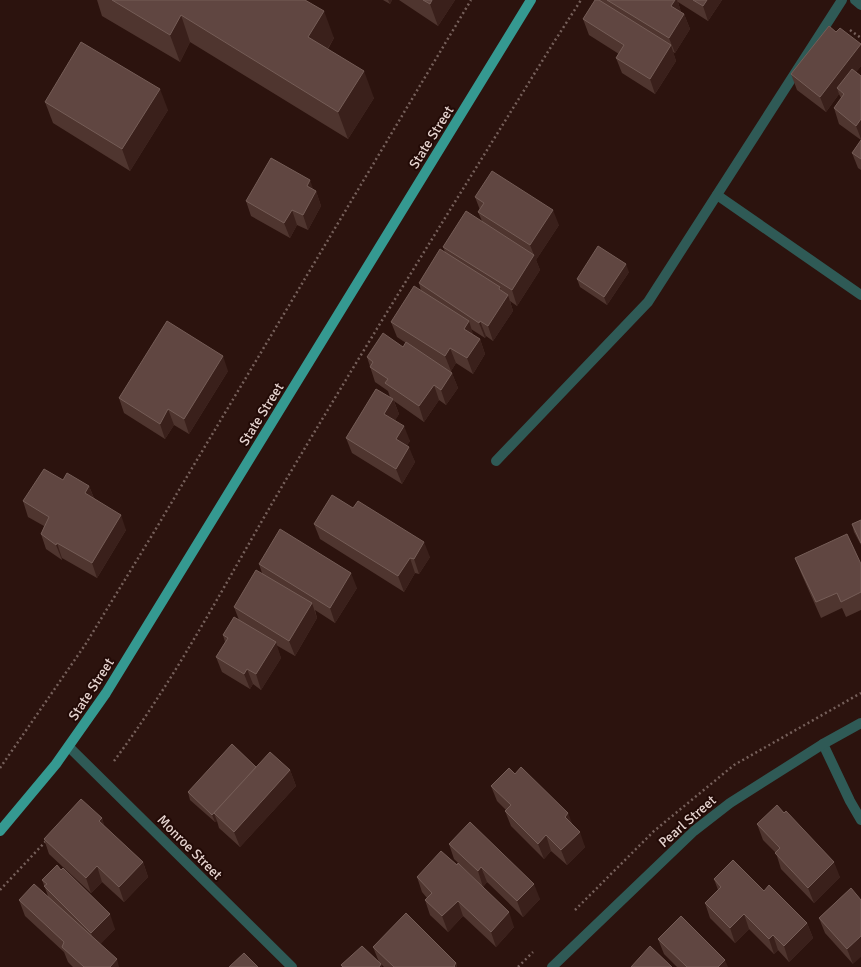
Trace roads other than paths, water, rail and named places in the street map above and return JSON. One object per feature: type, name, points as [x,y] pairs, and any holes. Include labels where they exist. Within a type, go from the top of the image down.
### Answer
[{"type":"main road","name":"State Street","points":[[0,831],[69,747],[106,693],[531,0]]},
{"type":"street","points":[[496,461],[648,302],[842,0]]},
{"type":"street","points":[[855,0],[861,4]]},
{"type":"street","points":[[717,195],[861,295]]},
{"type":"street","name":"Pearl Street","points":[[552,967],[694,831],[730,803],[823,744],[861,723]]},
{"type":"street","points":[[823,744],[850,801],[861,820]]},
{"type":"street","name":"Monroe Street","points":[[69,747],[292,967]]}]
